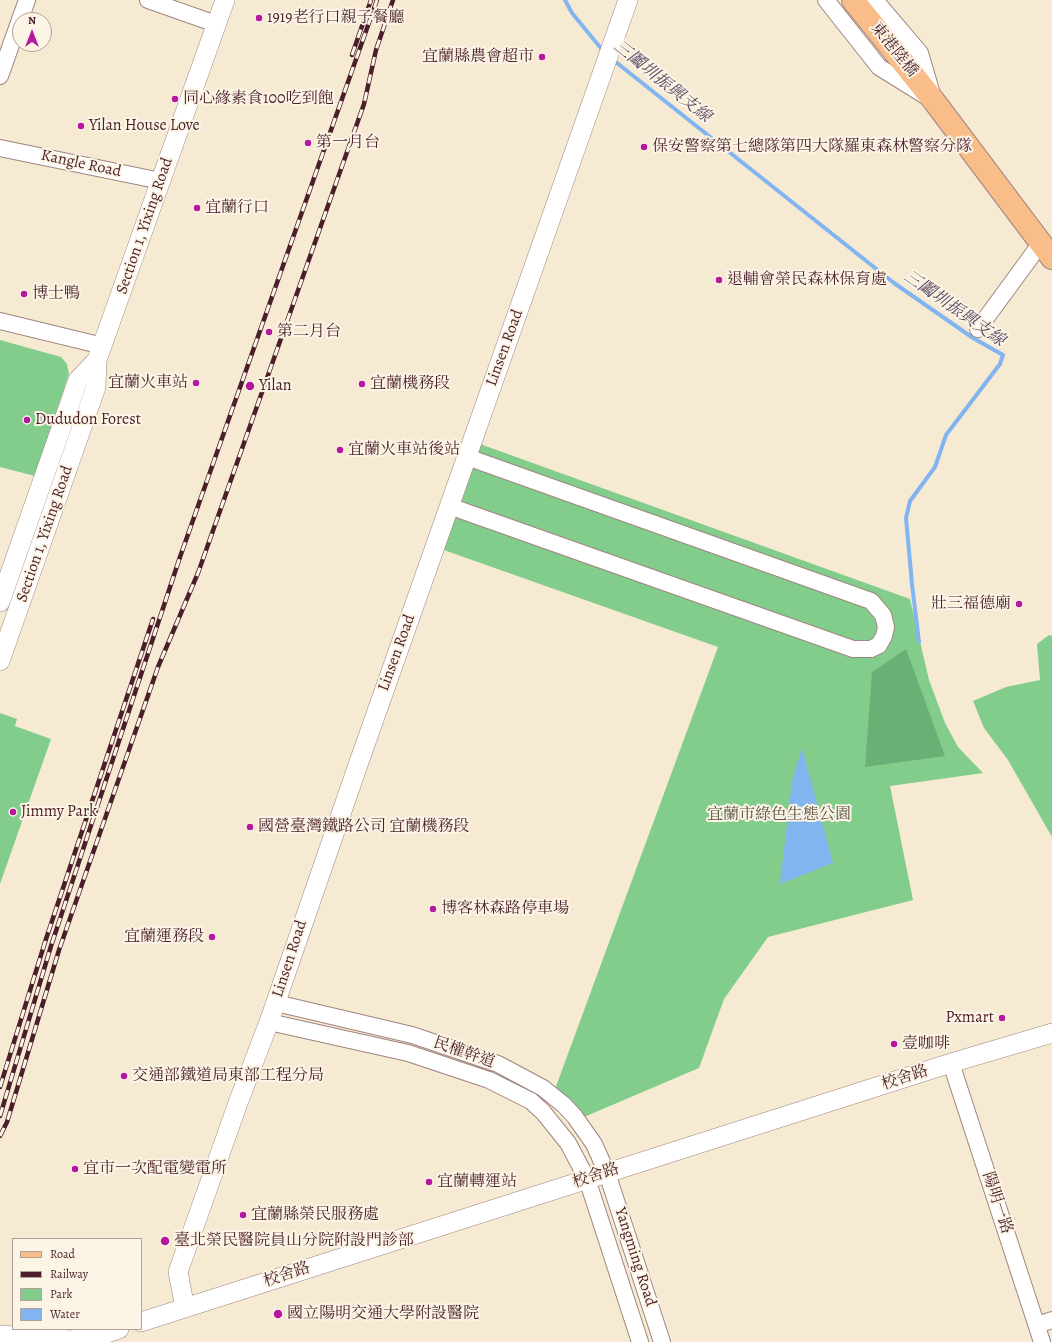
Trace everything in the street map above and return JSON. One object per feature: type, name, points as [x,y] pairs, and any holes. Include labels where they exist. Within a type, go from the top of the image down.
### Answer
[{"type":"main road","name":"東港陸橋","points":[[853,0],[934,101],[1046,250]]},
{"type":"street","points":[[0,76],[27,0]]},
{"type":"street","points":[[148,0],[216,24]]},
{"type":"street","name":"Section 1, Yixing Road","points":[[0,661],[96,387],[100,353],[225,0]]},
{"type":"street","name":"Linsen Road","points":[[184,1308],[178,1272],[238,1103],[276,1003],[306,913],[628,0]]},
{"type":"street","points":[[826,0],[878,67],[934,101]]},
{"type":"street","points":[[875,0],[920,53],[934,101]]},
{"type":"street","name":"Kangle Road","points":[[0,148],[161,181]]},
{"type":"street","points":[[978,329],[1046,250]]},
{"type":"street","points":[[0,321],[100,353]]},
{"type":"street","name":"Section 1, Yixing Road","points":[[0,602],[78,380],[100,353]]},
{"type":"street","points":[[449,506],[853,649],[871,649],[879,645],[884,636],[886,626],[883,615],[870,601],[467,457]]},
{"type":"street","name":"民權幹道","points":[[276,1003],[412,1035],[498,1064],[522,1076],[544,1088],[575,1117],[594,1144],[607,1173]]},
{"type":"street","name":"民權幹道","points":[[269,1022],[408,1053],[489,1080],[531,1102],[543,1112],[568,1143],[587,1179]]},
{"type":"street","name":"校舍路","points":[[142,1322],[951,1063],[1052,1033]]},
{"type":"street","name":"陽明一路","points":[[951,1063],[1044,1323],[1042,1342]]},
{"type":"street","name":"Yangming Road","points":[[607,1173],[662,1342]]},
{"type":"street","name":"Yangming Road","points":[[587,1179],[640,1342]]},
{"type":"street","points":[[0,1335],[71,1340],[98,1336],[117,1330]]},
{"type":"green space","name":"Dududon Forest","points":[[0,340],[61,357],[67,364],[69,374],[35,476],[0,467]]},
{"type":"green space","name":"宜蘭市綠色生態公園","points":[[480,444],[910,599],[929,680],[945,723],[958,747],[983,773],[890,786],[913,900],[768,937],[724,999],[699,1068],[584,1117],[555,1089],[718,647],[441,549]]},
{"type":"green space","points":[[1049,635],[1052,636],[1052,837],[1008,760],[984,728],[973,701],[1006,687],[1040,680],[1037,644]]},
{"type":"green space","points":[[906,649],[945,756],[865,767],[872,672]]},
{"type":"green space","name":"Jimmy Park","points":[[0,713],[17,719],[15,726],[51,739],[0,884]]},
{"type":"water","points":[[802,748],[833,863],[780,884],[792,781]]},
{"type":"waterway","name":"三鬮圳振興支線","points":[[565,0],[572,13],[604,52]]},
{"type":"waterway","name":"三鬮圳振興支線","points":[[612,59],[894,283],[973,338],[1003,355],[1000,364],[946,435],[935,467],[910,501],[906,518],[919,642]]},
{"type":"railway","points":[[352,55],[371,0]]},
{"type":"railway","points":[[0,1116],[51,946],[180,557],[377,0]]},
{"type":"railway","points":[[0,1136],[7,1122],[59,950],[158,667],[198,573],[364,104],[376,50],[393,0]]},
{"type":"railway","points":[[0,1087],[46,939],[153,619]]},
{"type":"place","name":"1919老行口親子餐廳","points":[[259,18]]},
{"type":"place","name":"宜蘭縣農會超市","points":[[542,57]]},
{"type":"place","name":"同心緣素食100吃到飽","points":[[175,99]]},
{"type":"place","name":"Yilan House Love","points":[[81,126]]},
{"type":"place","name":"第一月台","points":[[308,143]]},
{"type":"place","name":"保安警察第七總隊第四大隊羅東森林警察分隊","points":[[644,147]]},
{"type":"place","name":"宜蘭行口","points":[[197,208]]},
{"type":"place","name":"退輔會榮民森林保育處","points":[[719,280]]},
{"type":"place","name":"博士鴨","points":[[24,294]]},
{"type":"place","name":"第二月台","points":[[269,332]]},
{"type":"place","name":"宜蘭火車站","points":[[196,383]]},
{"type":"place","name":"宜蘭機務段","points":[[362,384]]},
{"type":"place","name":"Yilan","points":[[250,386]]},
{"type":"place","name":"Dududon Forest","points":[[27,420]]},
{"type":"place","name":"宜蘭火車站後站","points":[[340,450]]},
{"type":"place","name":"壯三福德廟","points":[[1019,604]]},
{"type":"place","name":"Jimmy Park","points":[[13,812]]},
{"type":"place","name":"國營臺灣鐵路公司 宜蘭機務段","points":[[250,827]]},
{"type":"place","name":"博客林森路停車場","points":[[433,909]]},
{"type":"place","name":"宜蘭運務段","points":[[212,937]]},
{"type":"place","name":"Pxmart","points":[[1002,1018]]},
{"type":"place","name":"壹咖啡","points":[[894,1044]]},
{"type":"place","name":"交通部鐵道局東部工程分局","points":[[124,1076]]},
{"type":"place","name":"宜市一次配電變電所","points":[[75,1169]]},
{"type":"place","name":"宜蘭轉運站","points":[[429,1182]]},
{"type":"place","name":"宜蘭縣榮民服務處","points":[[243,1215]]},
{"type":"place","name":"臺北榮民醫院員山分院附設門診部","points":[[165,1241]]},
{"type":"place","name":"國立陽明交通大學附設醫院","points":[[278,1314]]}]
